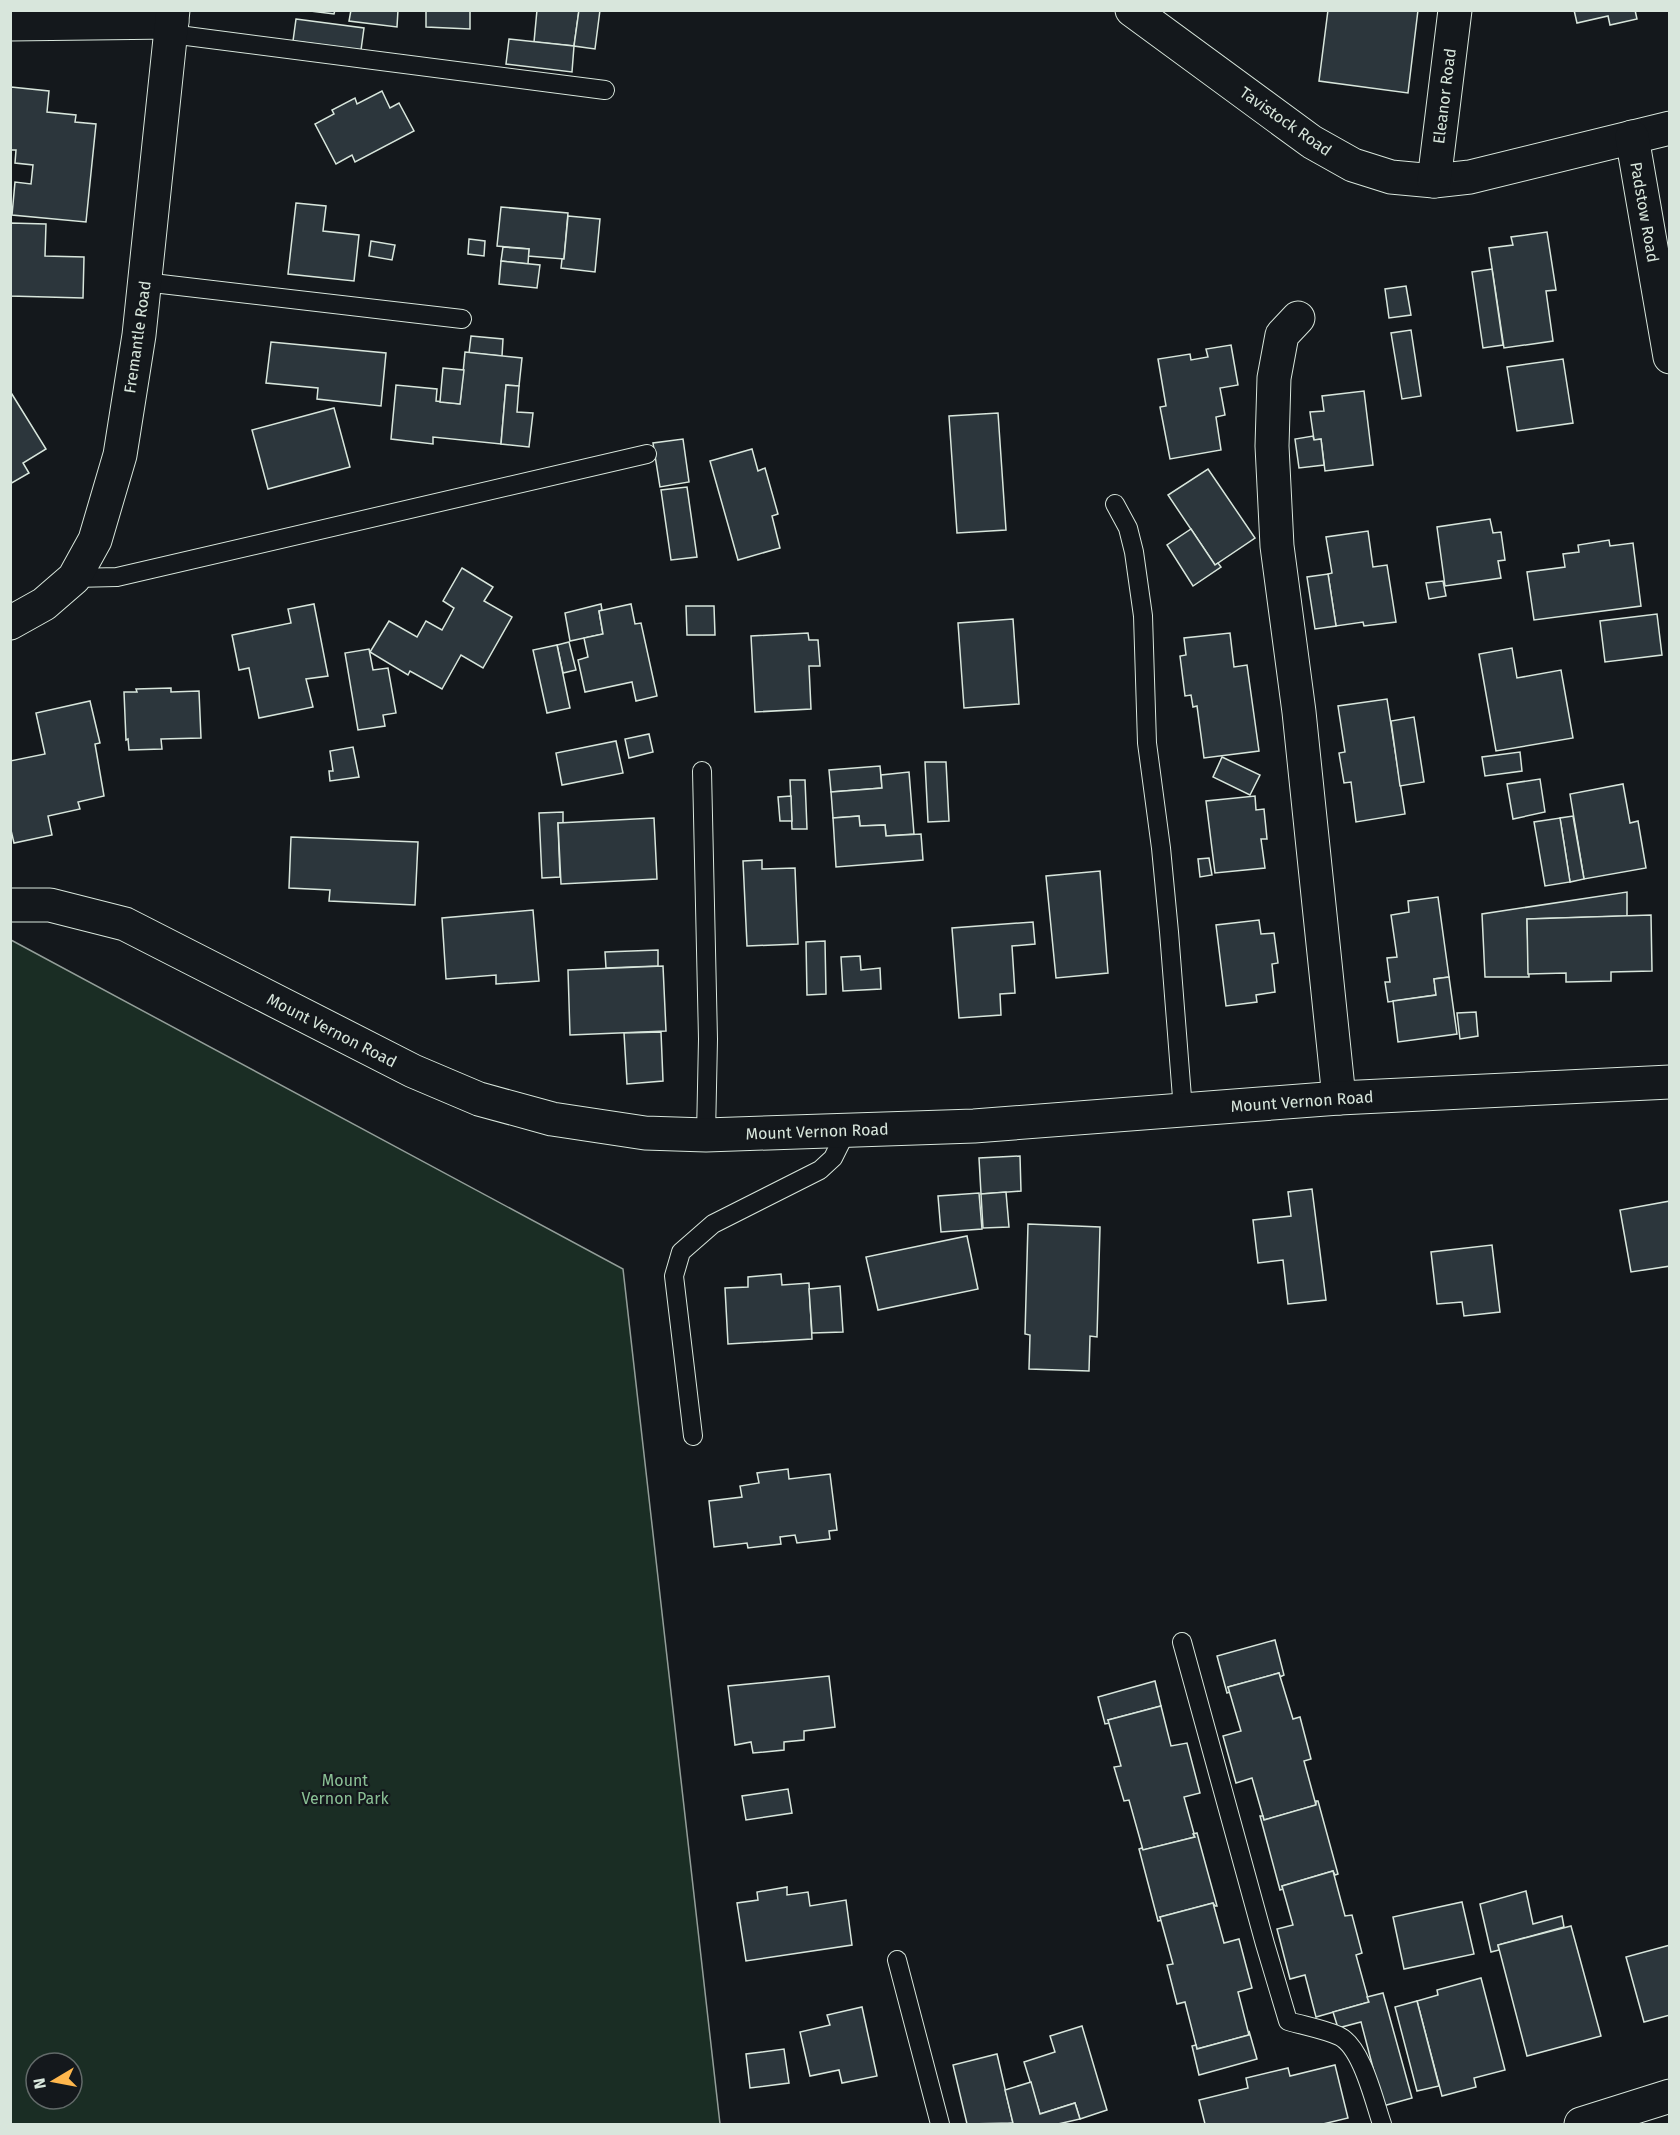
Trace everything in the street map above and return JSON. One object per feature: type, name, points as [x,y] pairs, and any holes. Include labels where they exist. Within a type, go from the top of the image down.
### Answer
[{"type":"street","name":"Tavistock Road","points":[[1132,10],[1312,142],[1353,165],[1390,177],[1434,181],[1470,177],[1670,128]]},
{"type":"street","name":"Eleanor Road","points":[[1434,181],[1455,10]]},
{"type":"street","points":[[10,24],[172,22]]},
{"type":"street","name":"Fremantle Road","points":[[10,623],[44,604],[74,578],[95,540],[120,455],[139,335],[172,22]]},
{"type":"street","name":"Padstow Road","points":[[1632,137],[1670,357]]},
{"type":"street","points":[[1298,318],[1282,335],[1274,378],[1272,446],[1277,546],[1299,712],[1339,1098]]},
{"type":"street","name":"Mount Vernon Road","points":[[10,905],[50,905],[125,924],[413,1071],[480,1099],[552,1119],[645,1133],[706,1135],[974,1126],[1339,1098],[1670,1082]]},
{"type":"street","points":[[1581,2124],[1670,2096]]},
{"type":"lane","points":[[172,22],[605,90]]},
{"type":"lane","points":[[144,282],[462,319]]},
{"type":"lane","points":[[74,578],[124,576],[647,454]]},
{"type":"lane","points":[[1115,504],[1128,528],[1134,552],[1143,616],[1147,743],[1166,900],[1183,1110]]},
{"type":"lane","points":[[702,771],[708,1039],[706,1135]]},
{"type":"lane","points":[[693,1436],[674,1276],[681,1252],[713,1224],[820,1170],[833,1158],[847,1130]]},
{"type":"lane","points":[[1182,1642],[1288,2021],[1341,2037],[1352,2047],[1382,2124]]},
{"type":"lane","points":[[897,1960],[940,2124]]},
{"type":"green space","name":"Mount Vernon Park","points":[[11,940],[623,1269],[720,2124],[11,2124]]},
{"type":"building","points":[[302,10],[335,10],[334,14]]},
{"type":"building","points":[[351,10],[398,10],[397,27],[349,21]]},
{"type":"building","points":[[426,10],[470,10],[470,29],[426,27]]},
{"type":"building","points":[[537,10],[579,10],[574,46],[534,42]]},
{"type":"building","points":[[579,10],[600,10],[595,49],[574,46]]},
{"type":"building","points":[[1328,10],[1418,10],[1408,93],[1319,81]]},
{"type":"building","points":[[1574,10],[1635,10],[1637,19],[1610,25],[1608,16],[1577,23]]},
{"type":"building","points":[[296,19],[364,28],[361,50],[293,41]]},
{"type":"building","points":[[509,39],[574,46],[572,72],[506,64]]},
{"type":"building","points":[[11,87],[49,91],[47,112],[76,115],[75,122],[96,124],[86,222],[12,215],[15,182],[31,184],[33,165],[15,163],[16,150],[10,150]]},
{"type":"building","points":[[382,91],[390,108],[399,103],[414,131],[355,162],[352,155],[336,164],[315,124],[334,114],[332,110],[355,98],[357,104]]},
{"type":"building","points":[[296,203],[326,206],[323,231],[359,235],[354,281],[288,274]]},
{"type":"building","points":[[501,207],[568,213],[564,259],[528,256],[529,249],[497,246]]},
{"type":"building","points":[[568,216],[600,219],[595,272],[561,268]]},
{"type":"building","points":[[10,223],[46,224],[45,256],[84,257],[83,298],[10,296]]},
{"type":"building","points":[[1547,232],[1556,290],[1546,291],[1553,341],[1504,348],[1489,248],[1513,245],[1511,237]]},
{"type":"building","points":[[469,239],[485,241],[484,256],[468,254]]},
{"type":"building","points":[[371,241],[395,245],[392,260],[369,256]]},
{"type":"building","points":[[503,247],[529,249],[528,264],[501,261]]},
{"type":"building","points":[[501,261],[540,265],[537,288],[499,284]]},
{"type":"building","points":[[1492,269],[1503,345],[1483,348],[1472,272]]},
{"type":"building","points":[[1406,286],[1411,315],[1389,318],[1385,289]]},
{"type":"building","points":[[1411,330],[1421,396],[1402,399],[1391,333]]},
{"type":"building","points":[[471,336],[503,339],[502,356],[469,353]]},
{"type":"building","points":[[271,342],[386,353],[381,406],[317,399],[318,388],[266,383]]},
{"type":"building","points":[[1231,345],[1238,385],[1220,388],[1225,415],[1216,417],[1221,450],[1170,459],[1160,407],[1166,406],[1158,359],[1190,354],[1191,360],[1208,357],[1206,349]]},
{"type":"building","points":[[465,352],[522,358],[519,386],[506,385],[501,444],[433,437],[433,444],[391,439],[396,385],[437,389],[436,401],[460,404]]},
{"type":"building","points":[[1563,359],[1573,423],[1517,431],[1507,367]]},
{"type":"building","points":[[443,368],[464,370],[460,404],[440,402]]},
{"type":"building","points":[[506,385],[519,386],[517,412],[533,413],[529,447],[501,444]]},
{"type":"building","points":[[10,391],[46,449],[23,463],[29,473],[10,484]]},
{"type":"building","points":[[1364,391],[1373,465],[1325,471],[1321,439],[1314,440],[1310,412],[1324,411],[1322,396]]},
{"type":"building","points":[[334,408],[350,467],[268,489],[252,430]]},
{"type":"building","points":[[998,413],[1006,530],[957,533],[949,416]]},
{"type":"building","points":[[1313,436],[1314,440],[1321,439],[1324,465],[1299,468],[1295,439]]},
{"type":"building","points":[[683,439],[689,482],[660,487],[653,443]]},
{"type":"building","points":[[752,449],[758,471],[765,468],[778,514],[772,516],[780,548],[738,560],[710,461]]},
{"type":"building","points":[[1208,469],[1255,538],[1215,565],[1168,495]]},
{"type":"building","points":[[687,487],[697,557],[671,560],[661,490]]},
{"type":"building","points":[[1490,519],[1493,533],[1501,532],[1505,560],[1498,561],[1501,578],[1445,586],[1437,527]]},
{"type":"building","points":[[1191,529],[1215,565],[1218,563],[1221,567],[1193,586],[1167,545]]},
{"type":"building","points":[[1368,531],[1373,567],[1387,565],[1396,622],[1364,626],[1363,622],[1336,626],[1328,574],[1332,573],[1326,537]]},
{"type":"building","points":[[1609,540],[1610,546],[1633,543],[1641,606],[1534,620],[1527,572],[1565,567],[1563,554],[1579,552],[1578,545]]},
{"type":"building","points":[[462,568],[493,587],[484,601],[512,617],[483,668],[461,655],[442,689],[410,671],[408,675],[370,652],[389,621],[417,637],[426,621],[442,630],[454,608],[443,601]]},
{"type":"building","points":[[1328,574],[1336,626],[1315,629],[1307,577]]},
{"type":"building","points":[[1443,581],[1446,596],[1429,599],[1426,583]]},
{"type":"building","points":[[314,604],[328,676],[306,679],[313,707],[259,718],[249,668],[239,670],[232,635],[291,623],[288,609]]},
{"type":"building","points":[[601,604],[602,610],[599,611],[603,634],[570,641],[565,613]]},
{"type":"building","points":[[631,604],[635,624],[641,623],[657,696],[636,701],[632,682],[585,692],[578,660],[588,657],[584,638],[603,634],[599,611]]},
{"type":"building","points":[[686,606],[714,606],[715,635],[687,635]]},
{"type":"building","points":[[1657,614],[1662,655],[1605,662],[1600,621]]},
{"type":"building","points":[[1013,619],[1019,704],[964,708],[958,623]]},
{"type":"building","points":[[808,633],[809,640],[818,640],[820,666],[809,666],[811,709],[755,712],[751,636]]},
{"type":"building","points":[[1230,633],[1234,667],[1247,665],[1259,751],[1204,758],[1197,706],[1193,707],[1191,695],[1185,696],[1180,656],[1186,655],[1184,638]]},
{"type":"building","points":[[569,642],[576,670],[563,673],[557,645]]},
{"type":"building","points":[[557,645],[570,708],[547,713],[533,650]]},
{"type":"building","points":[[1512,648],[1517,678],[1561,670],[1573,738],[1496,751],[1479,654]]},
{"type":"building","points":[[369,649],[373,670],[388,668],[396,713],[383,715],[385,726],[358,730],[345,653]]},
{"type":"building","points":[[171,688],[171,692],[199,691],[201,738],[161,739],[162,749],[129,750],[128,739],[126,740],[124,692],[137,692],[136,689]]},
{"type":"building","points":[[1387,699],[1405,814],[1356,822],[1351,782],[1344,783],[1339,753],[1345,752],[1338,706]]},
{"type":"building","points":[[90,701],[100,743],[95,744],[104,796],[78,802],[80,809],[48,816],[52,835],[14,843],[10,826],[10,761],[45,754],[36,713]]},
{"type":"building","points":[[1414,717],[1424,782],[1400,786],[1391,721]]},
{"type":"building","points":[[649,734],[653,752],[629,758],[625,739]]},
{"type":"building","points":[[616,741],[623,773],[562,785],[556,753]]},
{"type":"building","points":[[353,747],[359,777],[330,781],[329,771],[333,771],[330,751]]},
{"type":"building","points":[[1520,752],[1522,771],[1485,776],[1482,757]]},
{"type":"building","points":[[1222,757],[1260,775],[1250,795],[1213,777]]},
{"type":"building","points":[[925,762],[946,762],[949,821],[928,822]]},
{"type":"building","points":[[880,766],[882,788],[831,792],[829,770]]},
{"type":"building","points":[[909,772],[914,834],[886,836],[885,825],[860,826],[859,816],[833,818],[831,792],[882,788],[881,775]]},
{"type":"building","points":[[1540,779],[1545,812],[1513,819],[1507,784]]},
{"type":"building","points":[[790,780],[805,780],[807,829],[792,829]]},
{"type":"building","points":[[1623,784],[1630,823],[1638,821],[1646,868],[1584,879],[1570,794]]},
{"type":"building","points":[[791,796],[792,821],[780,821],[778,797]]},
{"type":"building","points":[[1255,796],[1256,810],[1264,809],[1267,839],[1261,839],[1265,868],[1215,873],[1206,801]]},
{"type":"building","points":[[563,812],[563,823],[558,823],[560,877],[542,878],[539,813]]},
{"type":"building","points":[[859,816],[860,826],[885,825],[886,836],[921,834],[923,860],[836,867],[833,818]]},
{"type":"building","points":[[1573,816],[1584,879],[1570,882],[1560,818]]},
{"type":"building","points":[[654,818],[657,879],[561,884],[558,823]]},
{"type":"building","points":[[1560,818],[1570,882],[1545,886],[1534,822]]},
{"type":"building","points":[[291,837],[418,842],[415,905],[329,901],[330,890],[289,888]]},
{"type":"building","points":[[1209,858],[1212,875],[1200,877],[1198,859]]},
{"type":"building","points":[[762,860],[762,869],[795,868],[798,944],[747,946],[743,861]]},
{"type":"building","points":[[1100,871],[1108,973],[1056,978],[1046,876]]},
{"type":"building","points":[[1627,892],[1627,916],[1527,919],[1529,977],[1485,977],[1482,914]]},
{"type":"building","points":[[1438,897],[1449,977],[1434,979],[1436,995],[1388,1002],[1385,982],[1390,982],[1387,958],[1397,957],[1391,915],[1409,912],[1408,901]]},
{"type":"building","points":[[533,910],[539,981],[496,984],[496,975],[446,979],[442,918]]},
{"type":"building","points":[[1651,915],[1652,971],[1611,972],[1611,981],[1566,982],[1566,973],[1528,974],[1527,919]]},
{"type":"building","points":[[1259,920],[1261,934],[1274,933],[1278,963],[1272,964],[1275,992],[1256,995],[1257,1002],[1226,1006],[1216,925]]},
{"type":"building","points":[[1033,922],[1035,944],[1012,946],[1015,993],[1000,994],[1001,1015],[959,1018],[952,928]]},
{"type":"building","points":[[825,941],[826,994],[807,995],[806,942]]},
{"type":"building","points":[[658,950],[658,966],[606,968],[605,952]]},
{"type":"building","points":[[860,956],[861,970],[880,968],[881,989],[843,991],[841,957]]},
{"type":"building","points":[[663,966],[666,1031],[570,1035],[568,970]]},
{"type":"building","points":[[1449,977],[1457,1034],[1398,1042],[1393,1001],[1436,995],[1434,979]]},
{"type":"building","points":[[1476,1012],[1478,1036],[1460,1039],[1457,1013]]},
{"type":"building","points":[[661,1032],[663,1081],[627,1084],[624,1033]]},
{"type":"building","points":[[1020,1156],[1021,1191],[981,1194],[979,1158]]},
{"type":"building","points":[[1312,1189],[1326,1300],[1288,1304],[1283,1260],[1258,1263],[1253,1220],[1291,1216],[1288,1192]]},
{"type":"building","points":[[1006,1192],[1009,1227],[983,1228],[981,1194]]},
{"type":"building","points":[[979,1193],[982,1229],[941,1232],[938,1196]]},
{"type":"building","points":[[1670,1201],[1670,1266],[1631,1272],[1620,1210]]},
{"type":"building","points":[[1028,1224],[1100,1227],[1097,1337],[1090,1336],[1089,1371],[1029,1369],[1030,1335],[1025,1334]]},
{"type":"building","points":[[967,1236],[978,1289],[878,1310],[866,1257]]},
{"type":"building","points":[[1492,1245],[1500,1312],[1464,1316],[1462,1302],[1437,1304],[1431,1252]]},
{"type":"building","points":[[781,1274],[782,1285],[809,1283],[812,1339],[728,1344],[725,1288],[748,1287],[748,1277]]},
{"type":"building","points":[[840,1286],[843,1332],[812,1333],[809,1289]]},
{"type":"building","points":[[788,1469],[789,1479],[830,1474],[837,1530],[829,1531],[830,1539],[797,1543],[795,1535],[780,1537],[781,1544],[748,1548],[747,1543],[714,1547],[709,1501],[742,1497],[740,1486],[759,1483],[757,1473]]},
{"type":"building","points":[[1275,1640],[1284,1675],[1280,1677],[1279,1673],[1228,1687],[1230,1692],[1227,1693],[1217,1656]]},
{"type":"building","points":[[1279,1673],[1293,1719],[1300,1717],[1311,1759],[1304,1761],[1316,1805],[1264,1820],[1252,1778],[1236,1783],[1223,1736],[1241,1731],[1228,1687]]},
{"type":"building","points":[[829,1676],[835,1727],[804,1731],[804,1740],[784,1742],[784,1750],[753,1753],[751,1742],[735,1745],[728,1686]]},
{"type":"building","points":[[1155,1681],[1161,1706],[1108,1720],[1110,1723],[1105,1724],[1098,1697]]},
{"type":"building","points":[[1161,1706],[1171,1746],[1187,1743],[1200,1793],[1184,1797],[1195,1837],[1143,1850],[1129,1800],[1124,1801],[1114,1767],[1121,1766],[1108,1720]]},
{"type":"building","points":[[788,1789],[792,1813],[746,1820],[742,1796]]},
{"type":"building","points":[[1318,1801],[1338,1874],[1335,1875],[1333,1871],[1282,1886],[1283,1889],[1280,1890],[1260,1816],[1263,1816],[1264,1820],[1316,1805]]},
{"type":"building","points":[[1197,1833],[1217,1906],[1213,1903],[1160,1917],[1162,1920],[1158,1921],[1139,1849],[1143,1850],[1195,1837],[1193,1834]]},
{"type":"building","points":[[1333,1871],[1345,1916],[1352,1915],[1362,1953],[1356,1955],[1369,2002],[1316,2017],[1305,1975],[1290,1979],[1277,1929],[1293,1925],[1282,1886]]},
{"type":"building","points":[[787,1887],[787,1895],[808,1892],[810,1906],[846,1900],[852,1945],[746,1961],[737,1903],[758,1900],[757,1892]]},
{"type":"building","points":[[1526,1891],[1533,1924],[1562,1916],[1564,1927],[1498,1945],[1499,1950],[1491,1952],[1480,1904]]},
{"type":"building","points":[[1462,1902],[1474,1954],[1404,1969],[1393,1917]]},
{"type":"building","points":[[1213,1903],[1224,1943],[1239,1939],[1252,1988],[1238,1992],[1249,2035],[1197,2049],[1185,2002],[1177,2004],[1167,1965],[1173,1964],[1160,1917]]},
{"type":"building","points":[[1571,1926],[1601,2036],[1527,2056],[1498,1945]]},
{"type":"building","points":[[1670,1945],[1670,2015],[1644,2022],[1626,1957]]},
{"type":"building","points":[[1481,1978],[1505,2070],[1474,2078],[1476,2087],[1442,2096],[1417,2001],[1438,1995],[1437,1990]]},
{"type":"building","points":[[1383,1993],[1412,2098],[1383,2106],[1361,2022],[1338,2028],[1333,2012],[1369,2002],[1367,1997]]},
{"type":"building","points":[[1417,2001],[1439,2086],[1417,2091],[1395,2007]]},
{"type":"building","points":[[862,2007],[877,2076],[842,2083],[839,2070],[810,2076],[800,2032],[830,2025],[827,2015]]},
{"type":"building","points":[[1082,2026],[1107,2110],[1080,2119],[1075,2103],[1040,2114],[1024,2062],[1055,2052],[1050,2036]]},
{"type":"building","points":[[1249,2031],[1257,2059],[1199,2075],[1192,2046],[1196,2045],[1197,2049],[1249,2035]]},
{"type":"building","points":[[784,2049],[789,2083],[750,2088],[746,2054]]},
{"type":"building","points":[[997,2054],[1013,2123],[967,2124],[953,2065]]},
{"type":"building","points":[[1335,2065],[1348,2118],[1323,2124],[1205,2124],[1199,2100],[1248,2088],[1246,2078],[1288,2068],[1290,2076]]},
{"type":"building","points":[[1031,2082],[1040,2114],[1075,2103],[1080,2119],[1058,2124],[1006,2124],[1013,2123],[1005,2090]]}]
